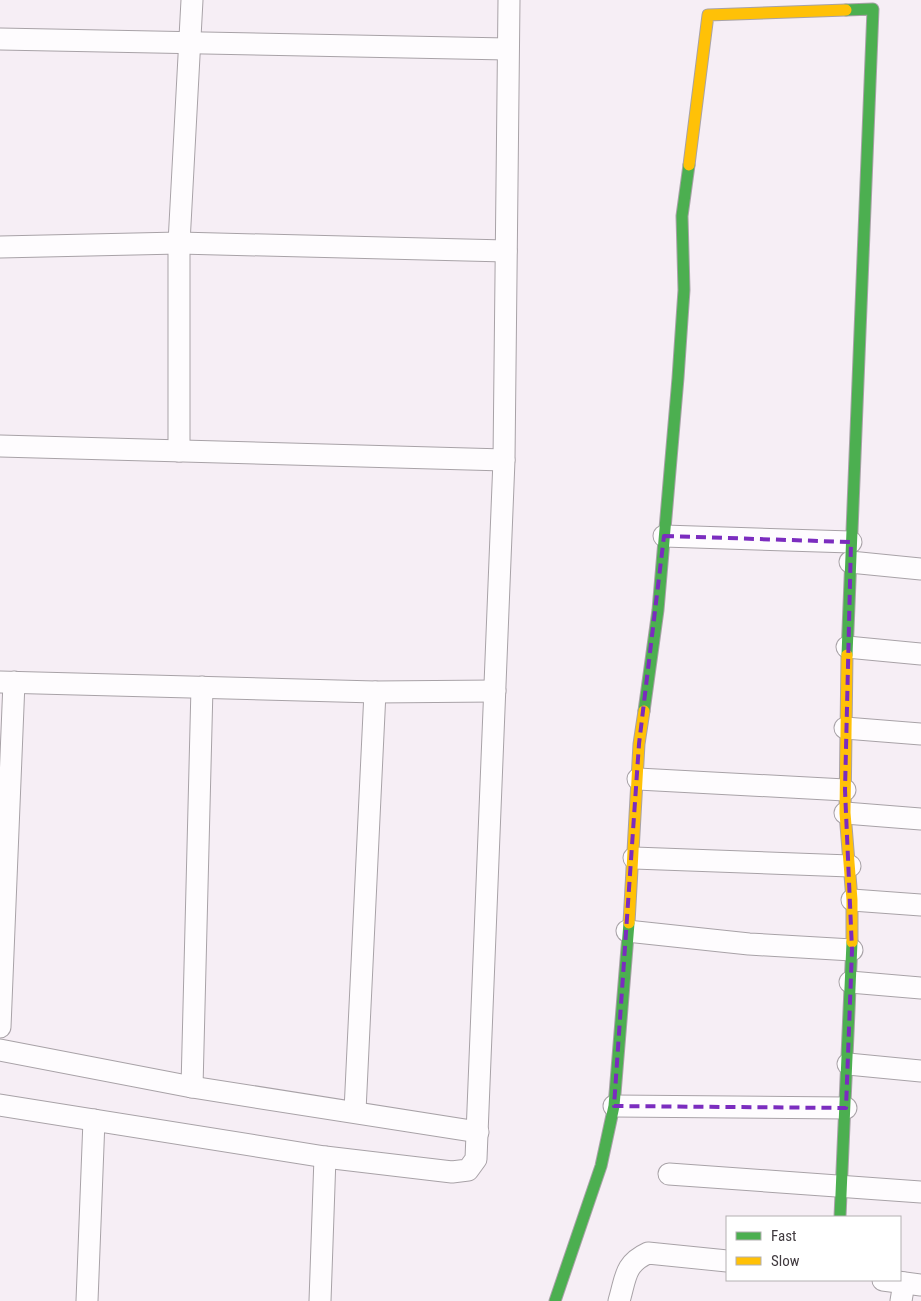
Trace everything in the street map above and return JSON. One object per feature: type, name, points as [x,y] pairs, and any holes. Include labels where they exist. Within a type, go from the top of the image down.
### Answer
[{"type":"street","points":[[179,451],[179,244],[192,0]]},
{"type":"street","points":[[0,1105],[325,1157],[452,1172],[468,1170],[476,1159],[504,460],[509,0]]},
{"type":"street","points":[[554,1301],[601,1166],[614,1106],[634,858],[639,744],[658,610],[684,290],[682,216],[708,15],[873,9],[847,647],[845,813],[852,900],[852,950],[840,1216]]},
{"type":"street","points":[[0,39],[507,49]]},
{"type":"street","points":[[0,247],[179,244],[506,251]]},
{"type":"street","points":[[0,446],[504,460]]},
{"type":"street","points":[[664,536],[850,552],[921,569]]},
{"type":"street","points":[[847,647],[921,654]]},
{"type":"street","points":[[0,1027],[7,682],[375,692],[495,691]]},
{"type":"street","points":[[192,1087],[202,687]]},
{"type":"street","points":[[355,1111],[375,692]]},
{"type":"street","points":[[845,728],[921,734]]},
{"type":"street","points":[[638,779],[845,790]]},
{"type":"street","points":[[845,813],[921,819]]},
{"type":"street","points":[[634,858],[850,866]]},
{"type":"street","points":[[852,900],[921,905]]},
{"type":"street","points":[[627,931],[749,944],[852,950]]},
{"type":"street","points":[[850,982],[921,988]]},
{"type":"street","points":[[0,1050],[192,1087],[355,1111],[478,1132]]},
{"type":"street","points":[[848,1064],[921,1071]]},
{"type":"street","points":[[614,1106],[846,1108]]},
{"type":"street","points":[[87,1301],[94,1120]]},
{"type":"street","points":[[320,1301],[325,1157]]},
{"type":"street","points":[[669,1174],[921,1192]]},
{"type":"street","points":[[619,1301],[630,1264],[648,1253],[726,1261]]},
{"type":"street","points":[[886,1281],[908,1289]]},
{"type":"highlighted area","points":[[664,536],[851,542],[845,790],[852,950],[846,1108],[614,1106],[639,744]]},
{"type":"traffic: fast","points":[[846,10],[873,9],[847,655]]},
{"type":"traffic: fast","points":[[644,711],[658,610],[678,378],[684,290],[682,216],[689,165]]},
{"type":"traffic: fast","points":[[555,1301],[601,1166],[614,1106],[629,923]]},
{"type":"traffic: fast","points":[[840,1216],[852,942]]},
{"type":"traffic: slow","points":[[689,165],[708,15],[846,10]]},
{"type":"traffic: slow","points":[[847,655],[845,813],[852,900],[852,942]]},
{"type":"traffic: slow","points":[[629,923],[639,744],[644,711]]}]
